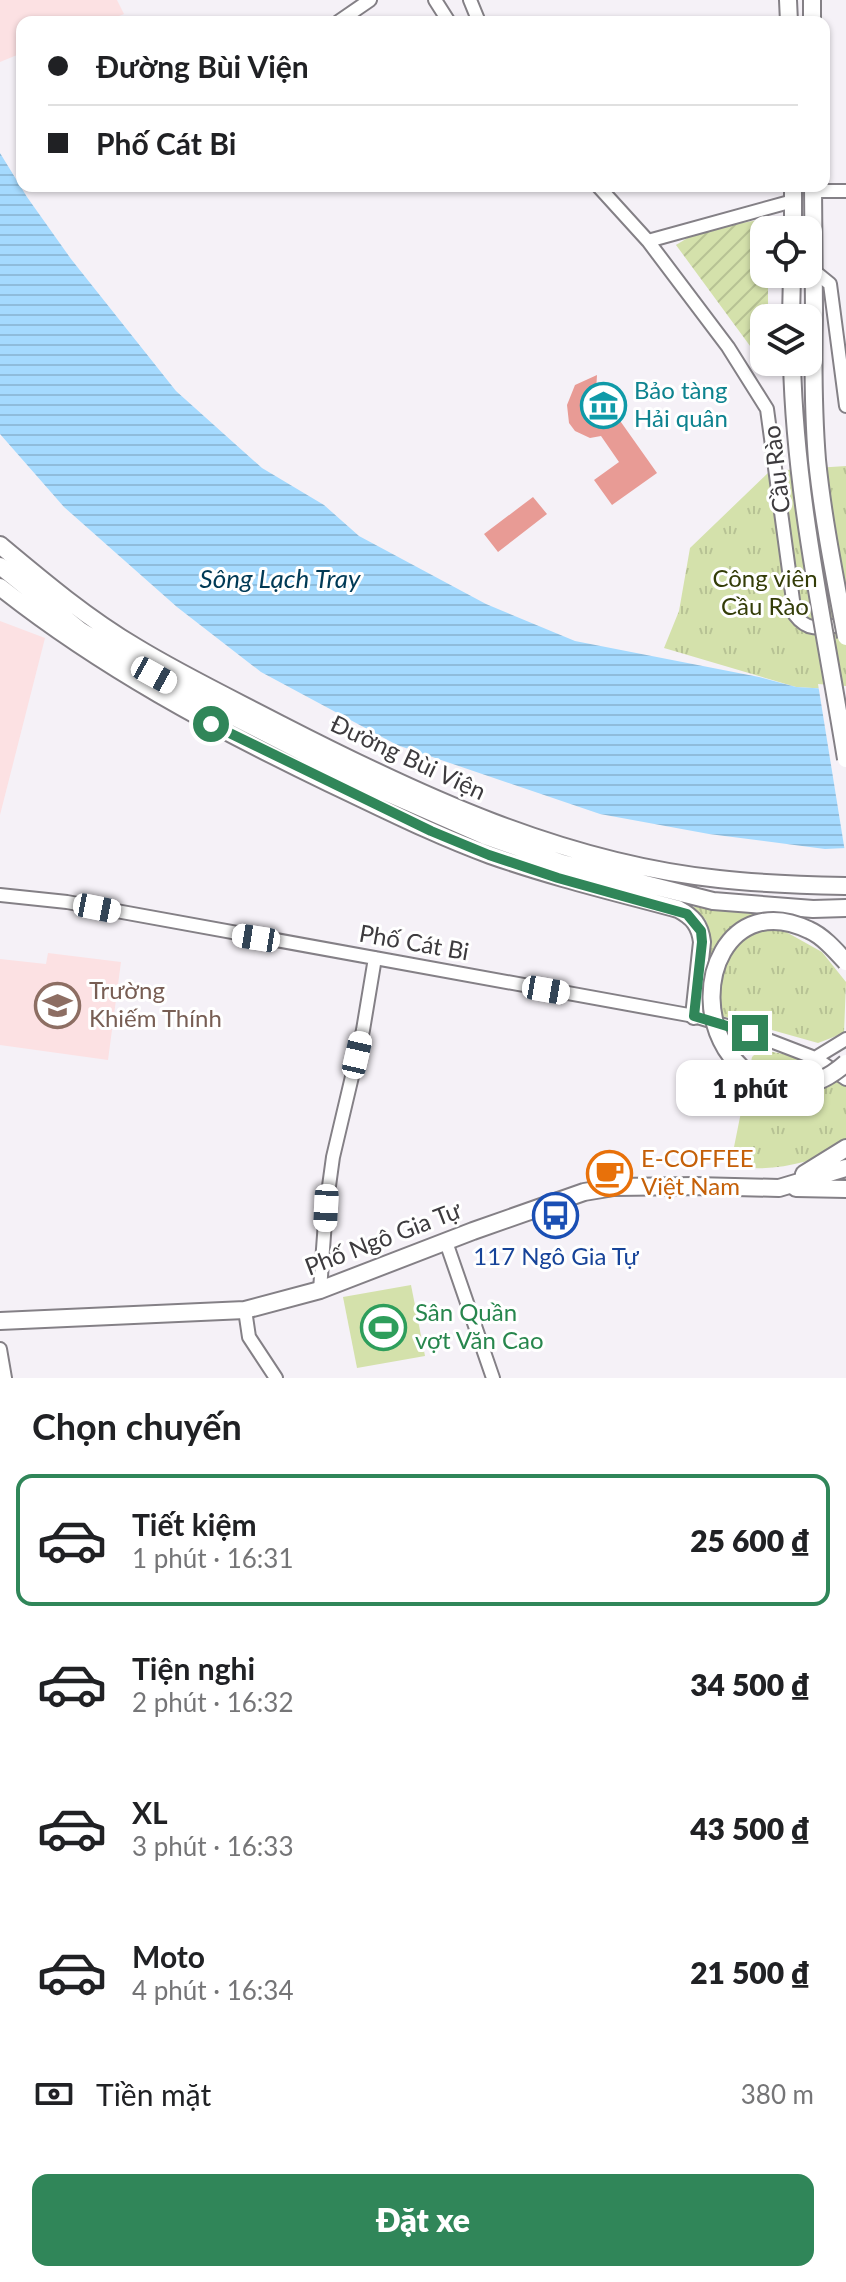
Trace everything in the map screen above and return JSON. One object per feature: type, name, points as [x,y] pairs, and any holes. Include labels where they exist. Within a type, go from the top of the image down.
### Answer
[{"type":"main road","name":"Cầu Rào","points":[[813,192],[813,216]]},
{"type":"main road","points":[[793,193],[793,216]]},
{"type":"main road","name":"Cầu Rào","points":[[814,288],[813,392],[817,458],[846,637]]},
{"type":"main road","name":"Cầu Rào","points":[[793,376],[804,502],[846,759]]},
{"type":"main road","name":"Đường Bùi Viện","points":[[0,545],[91,618],[135,647],[317,742],[423,794],[491,822],[563,847],[703,877],[846,886]]},
{"type":"main road","name":"Đường Bùi Viện","points":[[0,566],[81,631],[128,661],[226,714],[416,808],[560,870],[713,901],[813,909],[846,908]]},
{"type":"main road","name":"Đường Bùi Viện","points":[[0,587],[89,653],[149,691],[431,831],[678,909],[695,921],[701,931],[694,1016]]},
{"type":"main road","points":[[846,962],[812,931],[796,925],[766,921],[750,925],[723,948],[711,985],[714,1029],[731,1058],[756,1078],[778,1086],[803,1086],[828,1077],[846,1063]]},
{"type":"main road","points":[[779,1188],[846,1148]]},
{"type":"main road","name":"Phố Ngô Gia Tự","points":[[0,1321],[245,1310],[320,1290],[584,1192],[614,1187],[779,1188],[846,1168]]},
{"type":"main road","points":[[779,1188],[846,1189]]},
{"type":"street","points":[[347,16],[370,0]]},
{"type":"street","points":[[603,192],[648,241],[728,347],[767,409],[795,615],[800,622],[813,629],[846,624]]},
{"type":"street","points":[[648,241],[793,193]]},
{"type":"street","points":[[822,278],[830,284],[846,406]]},
{"type":"street","name":"Phố Cát Bi","points":[[0,895],[67,902],[694,1016],[815,1058],[846,1063]]},
{"type":"street","points":[[320,1290],[333,1157],[363,1030],[375,958]]},
{"type":"street","points":[[815,1058],[846,1039]]},
{"type":"street","name":"Phố Cát Bi","points":[[815,1058],[846,1079]]},
{"type":"street","points":[[446,1242],[493,1378]]},
{"type":"street","points":[[245,1310],[249,1337],[276,1378]]},
{"type":"street","points":[[0,1349],[5,1378]]},
{"type":"shaded area","points":[[0,0],[117,0],[124,14],[16,16],[16,55],[0,62]]},
{"type":"shaded area","points":[[0,621],[45,638],[0,815]]},
{"type":"shaded area","name":"Trường Khiếm Thính","points":[[48,953],[121,962],[108,1060],[0,1045],[0,959],[46,964]]},
{"type":"green space","points":[[750,221],[750,288],[768,288],[768,304],[750,304],[750,346],[676,245],[699,231]]},
{"type":"green space","name":"Công viên Cầu Rào","points":[[846,466],[846,690],[796,687],[664,648],[679,611],[690,548],[770,471]]},
{"type":"green space","points":[[687,906],[761,913],[822,952],[846,982],[844,1033],[818,1043],[708,1012],[703,1007],[711,941],[706,920]]},
{"type":"green space","points":[[758,1051],[804,1061],[846,1082],[846,1146],[795,1164],[768,1168],[742,1167],[734,1147],[752,1057]]},
{"type":"green space","name":"Sân Quần vợt Văn Cao","points":[[411,1285],[425,1356],[357,1368],[343,1297]]},
{"type":"water","name":"Sông Lạch Tray","points":[[0,153],[16,179],[16,192],[24,192],[71,259],[176,391],[262,468],[324,505],[359,536],[486,604],[575,641],[796,687],[846,690],[846,848],[825,849],[709,834],[600,814],[397,745],[261,672],[177,607],[64,507],[0,434]]},
{"type":"pier","points":[[818,684],[846,686],[846,852],[845,852]]},
{"type":"building","points":[[597,375],[595,408],[611,408],[657,473],[612,505],[594,480],[619,462],[601,436],[590,438],[575,431],[569,423],[567,405],[575,385]]},
{"type":"building","points":[[533,497],[547,514],[498,552],[484,534]]},
{"type":"place","name":"Bảo tàng Hải quân","points":[[603,405]]},
{"type":"place","name":"Trường Khiếm Thính","points":[[58,1005]]},
{"type":"place","name":"E-COFFEE Việt Nam","points":[[610,1173]]},
{"type":"place","name":"117 Ngô Gia Tự","points":[[556,1215]]},
{"type":"place","name":"Sân Quần vợt Văn Cao","points":[[384,1327]]},
{"type":"route","points":[[211,724],[431,831],[489,855],[687,914],[701,931],[702,942],[694,1016],[750,1033]]}]
